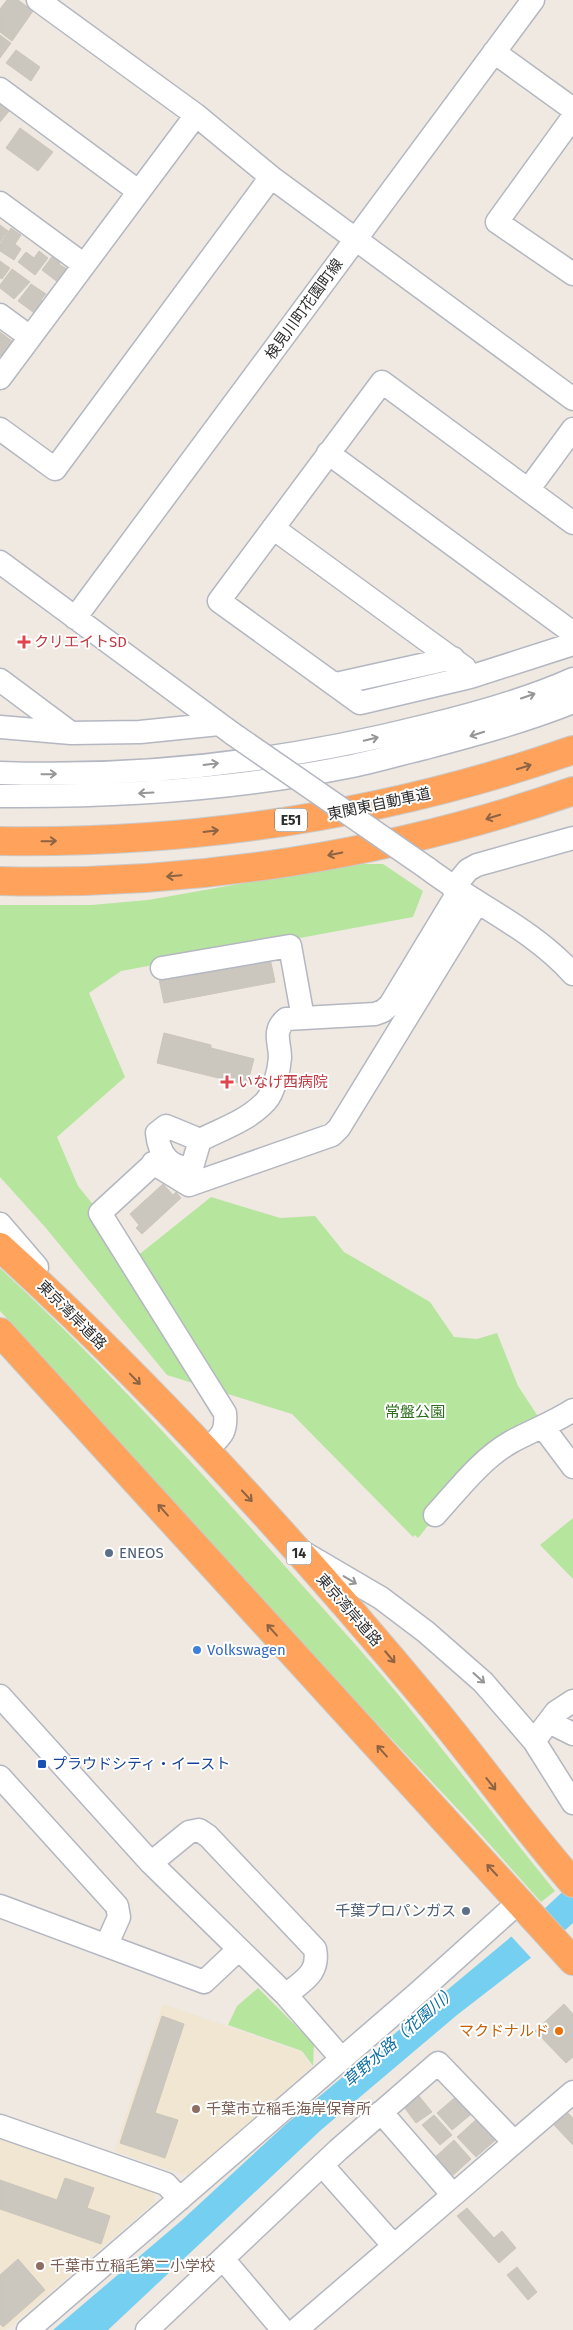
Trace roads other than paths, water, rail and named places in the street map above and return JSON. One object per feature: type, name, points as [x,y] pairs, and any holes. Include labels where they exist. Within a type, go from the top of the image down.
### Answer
[{"type":"highway","name":"東関東自動車道","points":[[0,841],[107,840],[176,835],[319,816],[390,803],[459,786],[573,750]]},
{"type":"highway","points":[[0,881],[108,881],[263,866],[327,856],[475,823],[573,791]]},
{"type":"highway","name":"東京湾岸道路","points":[[0,1247],[51,1293],[106,1349],[205,1451],[293,1546],[435,1711],[504,1801],[573,1883]]},
{"type":"highway","points":[[0,1332],[573,1961]]},
{"type":"street","points":[[38,0],[196,115],[272,177],[356,240],[573,399]]},
{"type":"street","name":"検見川町花園町線","points":[[75,618],[533,0]]},
{"type":"street","points":[[494,52],[573,109]]},
{"type":"street","points":[[0,89],[138,191]]},
{"type":"street","points":[[0,378],[196,115]]},
{"type":"street","points":[[573,117],[497,222],[573,274]]},
{"type":"street","points":[[0,429],[55,469],[272,177]]},
{"type":"street","points":[[0,203],[84,264]]},
{"type":"street","points":[[0,315],[30,337]]},
{"type":"street","points":[[573,523],[382,382],[219,602],[360,703],[470,676],[573,644]]},
{"type":"street","points":[[528,490],[573,429]]},
{"type":"street","points":[[328,453],[573,633]]},
{"type":"street","points":[[273,528],[453,658],[465,668],[470,676]]},
{"type":"street","points":[[0,562],[226,729],[463,894],[500,915],[543,945],[573,974]]},
{"type":"street","points":[[336,684],[453,658]]},
{"type":"street","points":[[0,773],[72,774],[160,771],[338,746],[458,718],[512,701],[573,678]]},
{"type":"street","points":[[0,680],[71,733]]},
{"type":"street","points":[[0,796],[93,796],[150,793],[290,778],[349,767],[467,737],[573,702]]},
{"type":"street","points":[[0,726],[71,733],[226,729]]},
{"type":"street","points":[[157,1159],[189,1185],[332,1135],[339,1128],[463,894],[468,870],[478,865],[573,838]]},
{"type":"street","points":[[157,1159],[186,1168],[192,1166],[200,1140],[249,1116],[267,1100],[279,1067],[280,1055],[277,1034],[279,1024],[286,1019],[375,1014],[384,1011],[390,1005],[463,894]]},
{"type":"street","points":[[162,968],[290,946],[303,1018]]},
{"type":"street","points":[[200,1140],[166,1126],[157,1133],[157,1159],[100,1213],[225,1413],[226,1426],[221,1436],[205,1451]]},
{"type":"street","points":[[0,1224],[106,1349]]},
{"type":"street","points":[[435,1515],[476,1470],[509,1443],[573,1410]]},
{"type":"street","points":[[543,1427],[573,1467]]},
{"type":"street","points":[[293,1546],[381,1598],[426,1632],[483,1682],[534,1741],[573,1803]]},
{"type":"street","points":[[0,1696],[151,1863],[286,1995],[342,2058]]},
{"type":"street","points":[[534,1741],[556,1712],[573,1700]]},
{"type":"street","points":[[549,1722],[573,1734]]},
{"type":"street","points":[[4,1790],[117,1906],[119,1917],[107,1944]]},
{"type":"street","points":[[151,1863],[189,1832],[199,1830],[208,1836],[315,1949],[317,1960],[314,1971],[286,1995]]},
{"type":"street","points":[[0,1906],[107,1944],[204,1982],[239,1949]]},
{"type":"street","points":[[28,2330],[501,1920],[536,1920]]},
{"type":"street","points":[[147,2330],[322,2165],[438,2063],[514,2142]]},
{"type":"street","points":[[296,2330],[573,2092]]},
{"type":"street","points":[[381,2112],[454,2195]]},
{"type":"street","points":[[0,2126],[166,2184],[180,2199]]},
{"type":"street","points":[[322,2165],[394,2246]]},
{"type":"street","points":[[223,2259],[283,2330]]},
{"type":"water","name":"草野水路（花園川）","points":[[573,1882],[573,1923],[554,1940],[457,2015],[321,2130],[108,2330],[53,2330],[181,2221],[285,2125],[542,1911]]},
{"type":"place","name":"クリエイトSD","points":[[24,642]]},
{"type":"place","name":"いなげ西病院","points":[[227,1082]]},
{"type":"place","name":"ENEOS","points":[[109,1553]]},
{"type":"place","name":"Volkswagen","points":[[197,1650]]},
{"type":"place","name":"プラウドシティ・イースト","points":[[42,1764]]},
{"type":"place","name":"千葉プロパンガス","points":[[466,1911]]},
{"type":"place","name":"マクドナルド","points":[[559,2031]]},
{"type":"place","name":"千葉市立稲毛海岸保育所","points":[[196,2109]]},
{"type":"place","name":"千葉市立稲毛第二小学校","points":[[40,2266]]},
{"type":"park label","name":"常盤公園","points":[[415,1412]]}]
